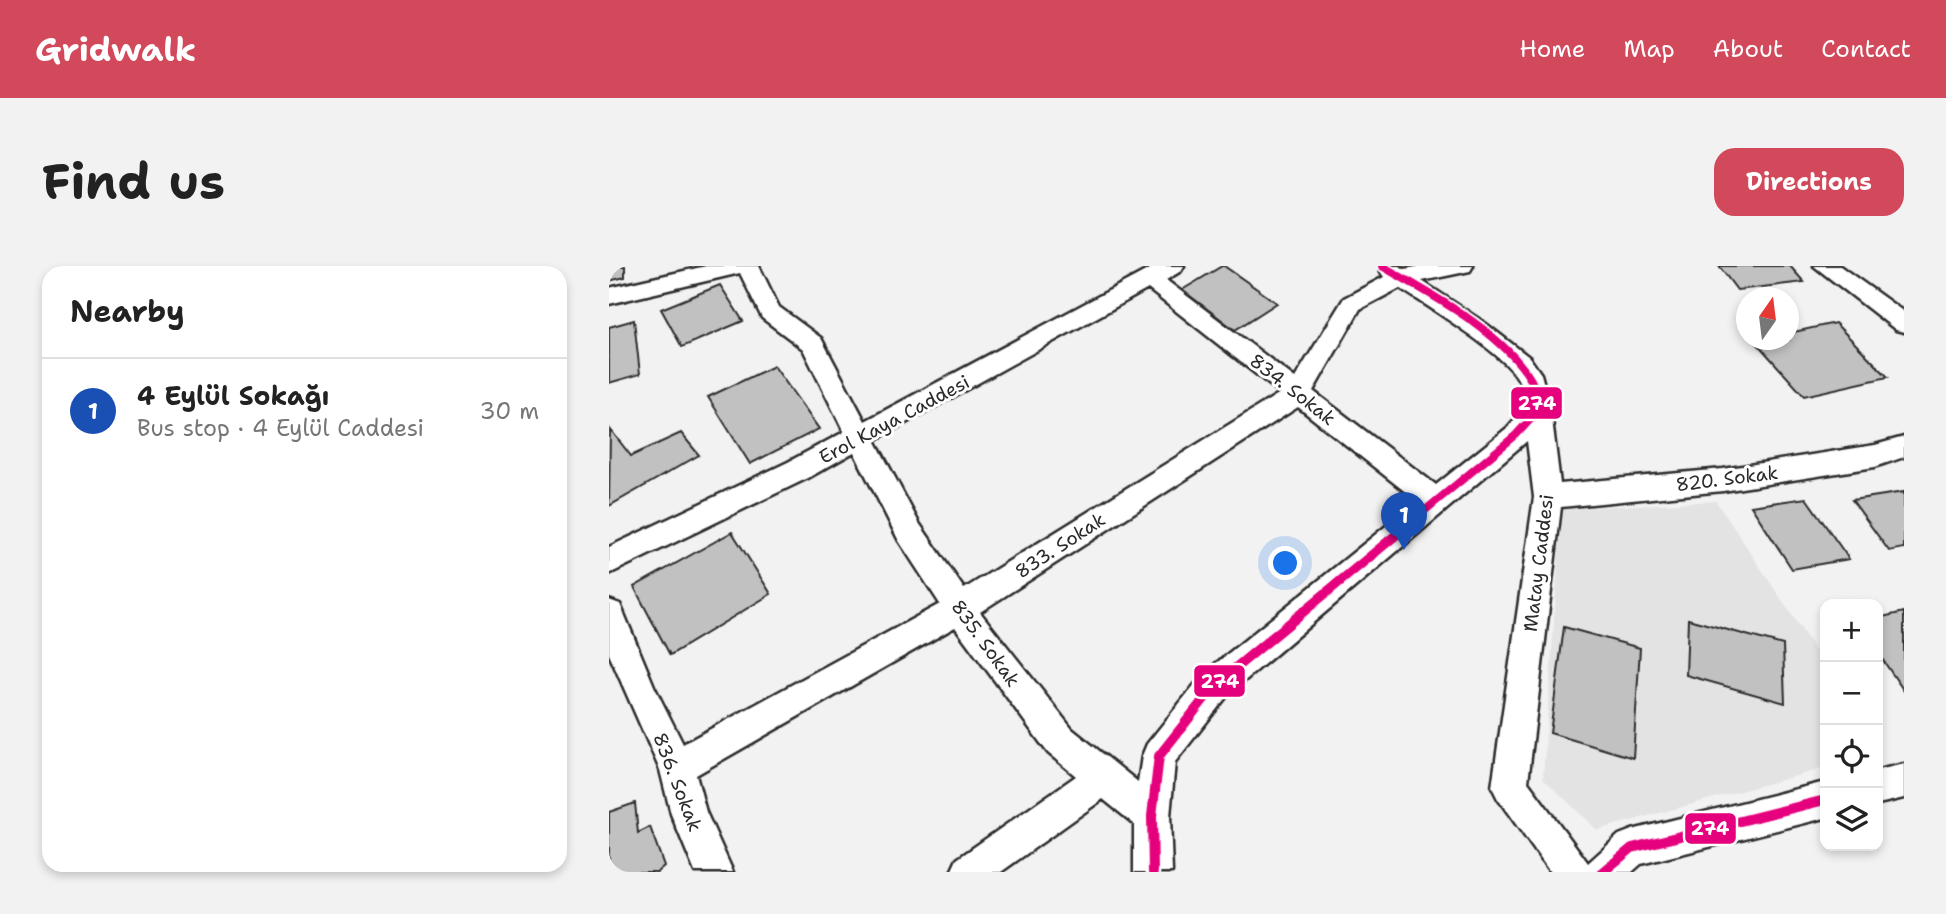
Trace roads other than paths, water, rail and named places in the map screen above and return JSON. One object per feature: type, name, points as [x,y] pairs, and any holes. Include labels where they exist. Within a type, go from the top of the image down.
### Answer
[{"type":"street","points":[[609,296],[738,266]]},
{"type":"street","name":"835. Sokak","points":[[748,266],[770,312],[812,344],[862,436],[909,532],[960,608],[1060,741],[1151,816]]},
{"type":"street","name":"Erol Kaya Caddesi","points":[[609,561],[862,436],[1173,266]]},
{"type":"street","name":"833. Sokak","points":[[676,767],[960,608],[1298,394],[1352,304],[1392,271],[1462,266]]},
{"type":"street","points":[[1825,266],[1904,324]]},
{"type":"street","name":"Matay Caddesi","points":[[1392,271],[1520,363],[1532,382],[1548,497],[1510,787],[1573,872]]},
{"type":"street","name":"834. Sokak","points":[[1150,279],[1436,500]]},
{"type":"street","points":[[1153,872],[1151,816],[1159,756],[1216,684],[1516,435],[1538,411]]},
{"type":"street","name":"820. Sokak","points":[[1548,497],[1723,480],[1875,456],[1904,447]]},
{"type":"street","name":"836. Sokak","points":[[609,614],[641,694],[676,767],[689,814],[714,872]]},
{"type":"street","points":[[970,872],[1104,777]]},
{"type":"street","points":[[1883,786],[1904,780]]},
{"type":"street","points":[[1603,872],[1632,848],[1820,801]]},
{"type":"place","name":"4 Eylül Sokağı","points":[[1404,550]]}]
